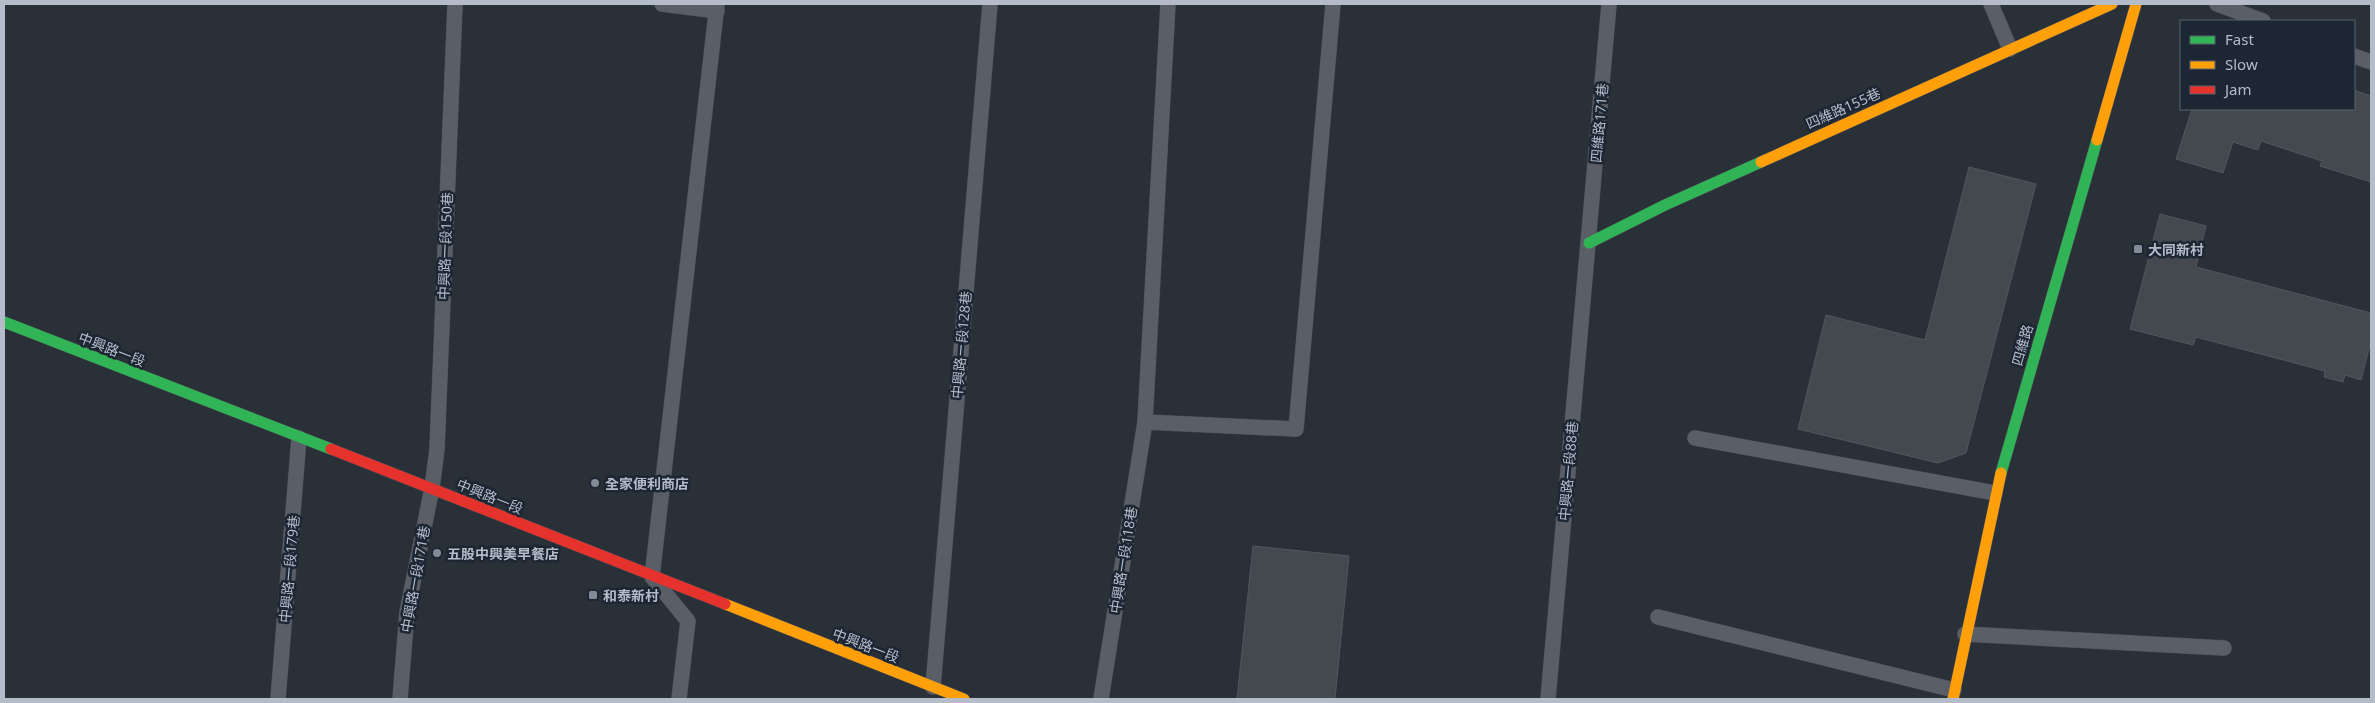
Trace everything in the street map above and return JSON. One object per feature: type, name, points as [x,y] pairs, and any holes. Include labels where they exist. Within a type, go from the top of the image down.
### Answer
[{"type":"street","name":"四維路155巷","points":[[1588,242],[1665,205],[2112,4]]},
{"type":"street","name":"四維路","points":[[1954,695],[1995,493],[2136,4]]},
{"type":"street","name":"中興路一段","points":[[4,322],[432,488],[652,577],[964,699]]},
{"type":"lane","name":"中興路一段150巷","points":[[432,488],[438,439],[455,4]]},
{"type":"lane","points":[[662,4],[717,8],[652,577],[688,621],[679,699]]},
{"type":"lane","name":"中興路ㄧ段128巷","points":[[932,687],[990,4]]},
{"type":"lane","name":"中興路一段118巷","points":[[1102,699],[1145,422],[1168,4]]},
{"type":"lane","points":[[1145,422],[1296,429],[1333,4]]},
{"type":"lane","name":"四維路171巷","points":[[1588,242],[1609,4]]},
{"type":"lane","points":[[1991,4],[2010,49]]},
{"type":"lane","points":[[2217,4],[2260,20]]},
{"type":"lane","points":[[2355,56],[2371,62]]},
{"type":"lane","name":"中興路一段88巷","points":[[1548,699],[1588,242]]},
{"type":"lane","name":"中興路一段179巷","points":[[278,699],[299,438]]},
{"type":"lane","points":[[1695,438],[1995,493]]},
{"type":"lane","name":"中興路一段171巷","points":[[400,699],[407,612],[432,488]]},
{"type":"lane","points":[[1658,617],[1954,695]]},
{"type":"lane","points":[[1965,634],[2224,648]]},
{"type":"building","points":[[2355,90],[2371,96],[2371,182],[2320,166],[2322,161],[2261,141],[2258,150],[2233,142],[2223,173],[2176,159],[2192,110],[2355,110]]},
{"type":"building","points":[[1969,167],[2036,184],[1966,453],[1938,463],[1798,429],[1826,315],[1925,340]]},
{"type":"building","points":[[2160,214],[2206,226],[2196,267],[2371,313],[2371,341],[2361,380],[2345,375],[2343,382],[2324,377],[2325,371],[2196,337],[2193,345],[2130,329]]},
{"type":"building","points":[[1253,546],[1349,556],[1335,699],[1237,699]]},
{"type":"traffic: fast","points":[[2001,473],[2097,140]]},
{"type":"traffic: fast","points":[[1589,243],[1665,205],[1761,162]]},
{"type":"traffic: fast","points":[[4,322],[331,449]]},
{"type":"traffic: slow","points":[[1761,162],[2112,4]]},
{"type":"traffic: slow","points":[[2097,140],[2136,4]]},
{"type":"traffic: slow","points":[[1953,699],[2001,473]]},
{"type":"traffic: slow","points":[[725,604],[964,699]]},
{"type":"traffic: jam","points":[[331,449],[725,604]]},
{"type":"place","name":"大同新村","points":[[2138,249]]},
{"type":"place","name":"全家便利商店","points":[[595,483]]},
{"type":"place","name":"五股中興美早餐店","points":[[437,553]]},
{"type":"place","name":"和泰新村","points":[[593,595]]}]
